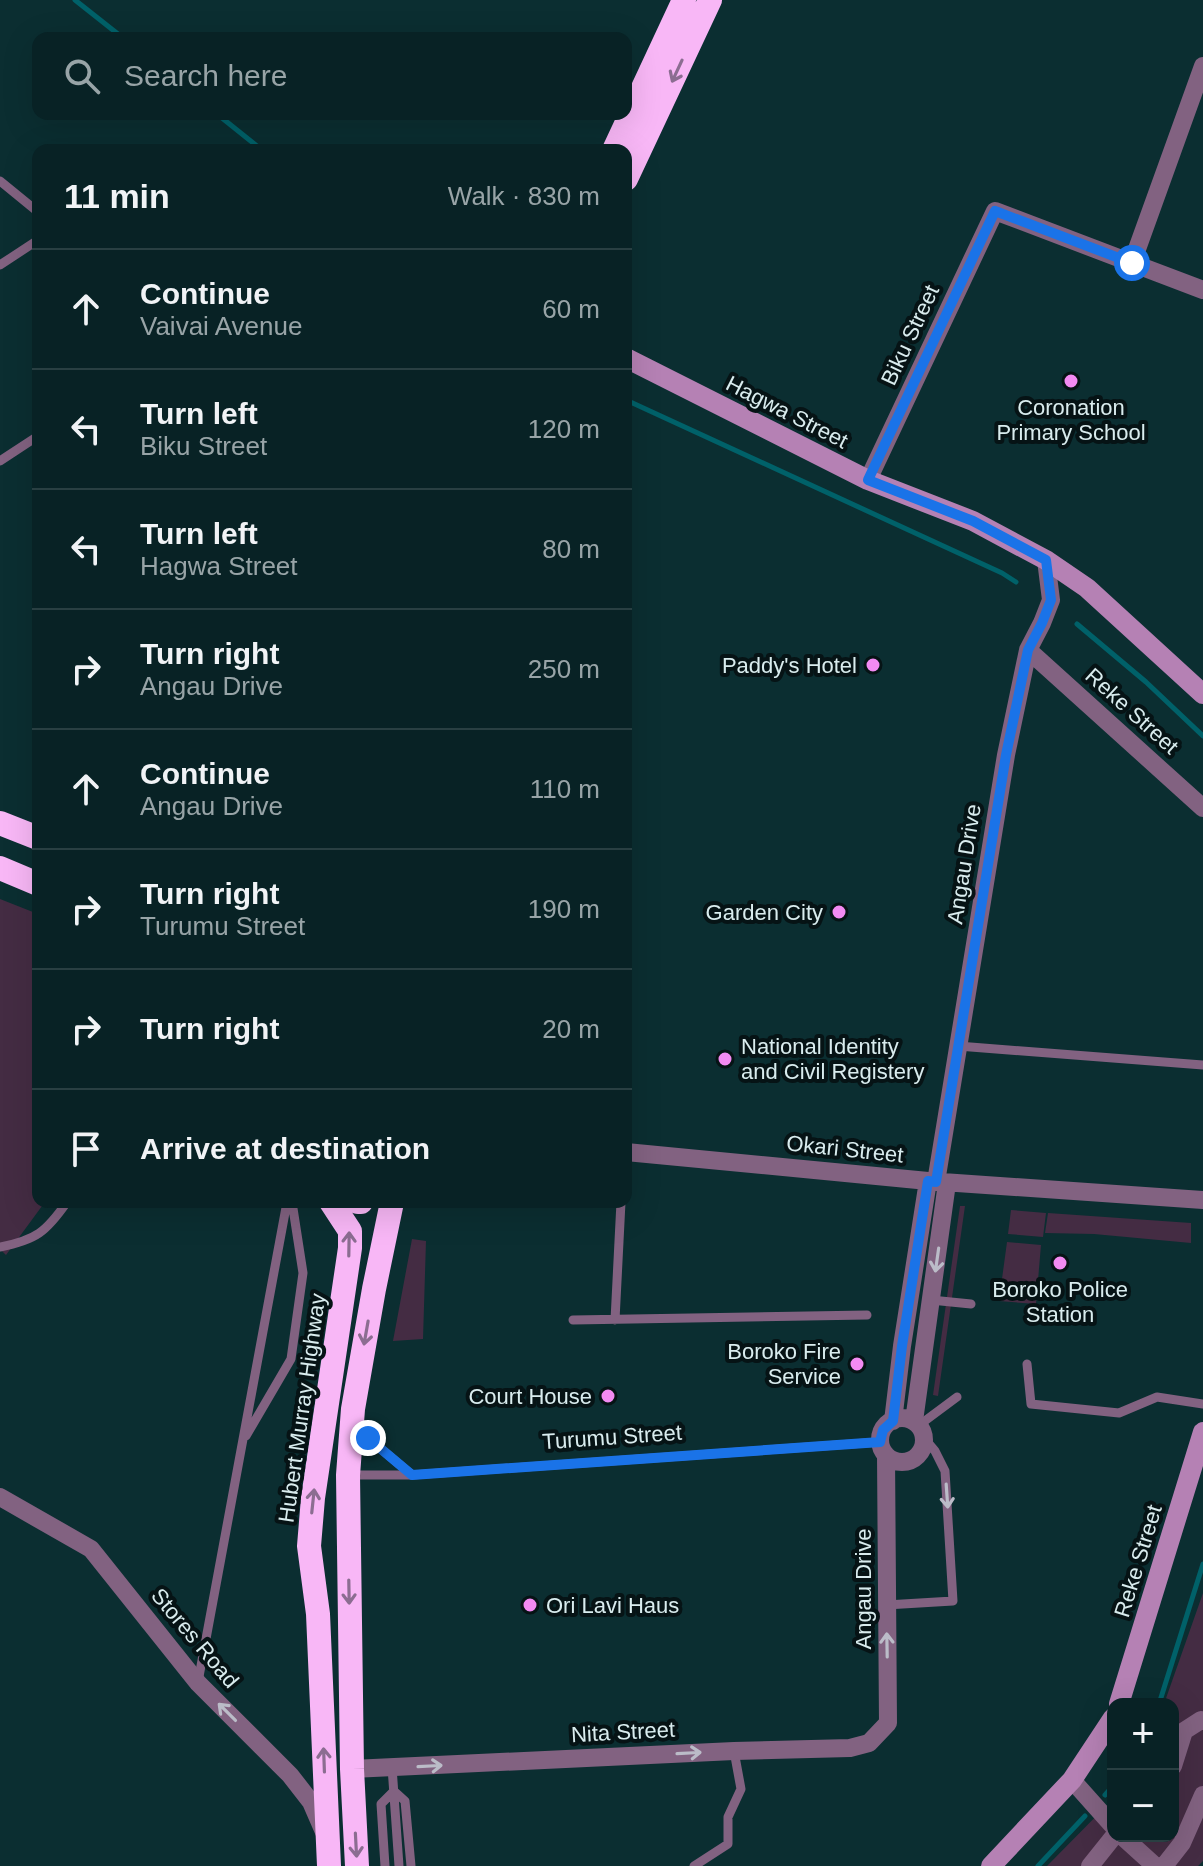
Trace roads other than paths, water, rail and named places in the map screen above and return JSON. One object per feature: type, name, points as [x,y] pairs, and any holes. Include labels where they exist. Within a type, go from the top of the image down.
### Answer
[{"type":"highway","points":[[632,111],[684,0]]},
{"type":"highway","points":[[632,166],[710,0]]},
{"type":"highway","points":[[617,144],[628,120]]},
{"type":"highway","points":[[0,823],[32,836]]},
{"type":"highway","points":[[0,868],[32,881]]},
{"type":"highway","name":"Hubert Murray Highway","points":[[329,1866],[318,1614],[309,1546],[313,1498],[350,1248],[350,1231],[335,1208]]},
{"type":"highway","points":[[357,1866],[352,1769],[348,1475],[353,1409],[391,1208]]},
{"type":"street","points":[[1203,66],[1132,263],[1203,290]]},
{"type":"street","name":"Biku Street","points":[[868,480],[995,211],[1132,263]]},
{"type":"street","name":"Hagwa Street","points":[[632,361],[868,480],[973,521],[1046,560],[1087,588],[1203,694]]},
{"type":"street","name":"Angau Drive","points":[[893,1421],[902,1346],[937,1182],[1006,755],[1028,650],[1051,600],[1046,560]]},
{"type":"street","name":"Reke Street","points":[[1028,650],[1203,808]]},
{"type":"street","name":"Okari Street","points":[[632,1153],[937,1182],[1203,1200]]},
{"type":"street","points":[[919,1429],[906,1419],[893,1421],[883,1430],[883,1449],[899,1462],[913,1459],[923,1447],[919,1429],[931,1300],[937,1182]]},
{"type":"street","name":"Reke Street","points":[[1121,1698],[1203,1432]]},
{"type":"street","name":"Angau Drive","points":[[883,1449],[888,1723]]},
{"type":"street","name":"Stores Road","points":[[0,1497],[91,1549],[198,1683],[290,1775],[311,1802],[327,1837]]},
{"type":"street","points":[[1179,1747],[1184,1731],[1203,1721]]},
{"type":"street","name":"Nita Street","points":[[352,1769],[850,1748],[869,1743],[888,1723]]},
{"type":"street","points":[[991,1866],[1072,1780],[1107,1727]]},
{"type":"street","points":[[1072,1780],[1107,1819]]},
{"type":"street","points":[[1164,1866],[1182,1843],[1203,1795]]},
{"type":"street","points":[[1090,1866],[1118,1842]]},
{"type":"street","points":[[1129,1842],[1155,1866]]},
{"type":"lane","points":[[0,181],[32,207]]},
{"type":"lane","points":[[0,265],[32,244]]},
{"type":"lane","points":[[0,461],[32,440]]},
{"type":"lane","points":[[958,1046],[1203,1065]]},
{"type":"lane","points":[[0,1247],[24,1242],[50,1226],[63,1208]]},
{"type":"lane","points":[[198,1683],[289,1208]]},
{"type":"lane","points":[[242,1442],[291,1359],[303,1273],[291,1208]]},
{"type":"lane","points":[[615,1320],[621,1208]]},
{"type":"lane","points":[[931,1300],[971,1304]]},
{"type":"lane","points":[[573,1320],[867,1315]]},
{"type":"lane","points":[[1027,1364],[1031,1404],[1119,1413],[1157,1397],[1203,1404]]},
{"type":"lane","points":[[886,1605],[953,1601],[945,1471],[919,1429],[957,1397]]},
{"type":"lane","points":[[353,1409],[368,1438],[412,1475]]},
{"type":"lane","name":"Turumu Street","points":[[348,1475],[412,1475],[883,1449]]},
{"type":"lane","points":[[694,1866],[728,1844],[728,1817],[741,1789],[734,1751]]},
{"type":"lane","points":[[392,1767],[399,1866]]},
{"type":"lane","points":[[385,1866],[381,1804],[394,1791]]},
{"type":"lane","points":[[394,1791],[405,1801],[411,1866]]},
{"type":"waterway","points":[[75,0],[115,32]]},
{"type":"waterway","points":[[224,120],[254,144]]},
{"type":"waterway","points":[[632,403],[1016,582]]},
{"type":"waterway","points":[[1077,624],[1146,682],[1203,736]]},
{"type":"waterway","points":[[1161,1698],[1203,1564]]},
{"type":"waterway","points":[[1038,1866],[1085,1816]]},
{"type":"place","name":"Coronation Primary School","points":[[1071,381]]},
{"type":"place","name":"Paddy's Hotel","points":[[873,665]]},
{"type":"place","name":"Garden City","points":[[839,912]]},
{"type":"place","name":"National Identity and Civil Registery","points":[[725,1059]]},
{"type":"place","name":"Boroko Police Station","points":[[1060,1263]]},
{"type":"place","name":"Boroko Fire Service","points":[[857,1364]]},
{"type":"place","name":"Court House","points":[[608,1396]]},
{"type":"place","name":"Ori Lavi Haus","points":[[530,1605]]}]
